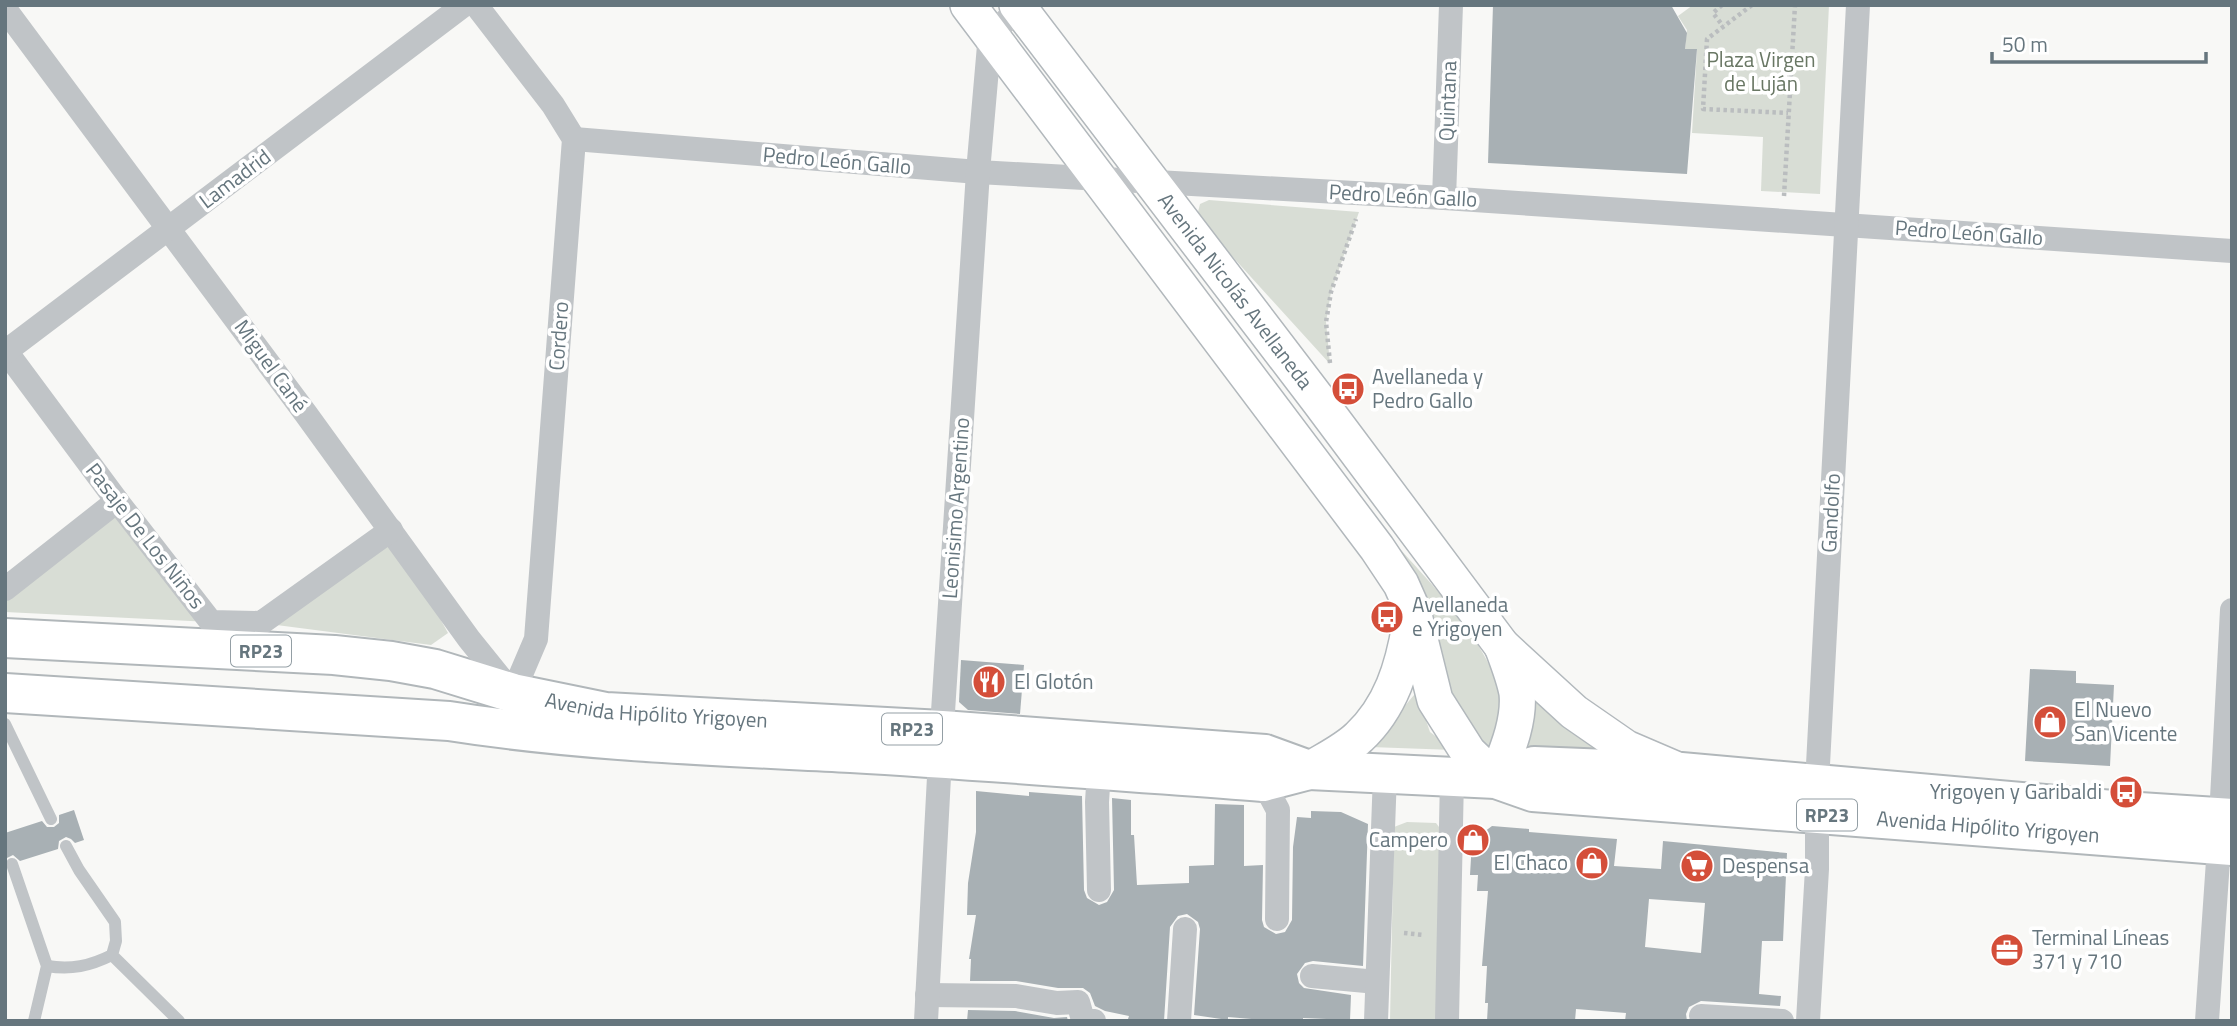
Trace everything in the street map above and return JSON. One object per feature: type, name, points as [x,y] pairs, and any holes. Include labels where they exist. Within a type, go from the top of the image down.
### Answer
[{"type":"main road","name":"Avenida Nicolás Avellaneda","points":[[968,5],[1377,548],[1401,584],[1413,611],[1435,700],[1468,752],[1496,779],[1506,752],[1517,705],[1514,679],[1502,646]]},
{"type":"main road","name":"Avenida Nicolás Avellaneda","points":[[1019,7],[1502,646],[1574,712],[1626,748],[1681,772]]},
{"type":"main road","points":[[1309,770],[1358,738],[1384,707],[1403,665],[1413,611]]},
{"type":"main road","name":"Avenida Hipólito Yrigoyen","points":[[5,638],[345,656],[435,669],[513,694],[606,712],[941,744],[1099,770],[1264,782],[1309,770]]},
{"type":"main road","name":"Avenida Hipólito Yrigoyen","points":[[5,693],[449,722],[597,739],[941,744],[1265,754],[1309,770],[1496,779],[1533,792],[1817,799],[2226,832]]},
{"type":"main road","name":"Avenida Hipólito Yrigoyen","points":[[1496,779],[1534,766],[1681,772],[1817,799]]},
{"type":"street","name":"Lamadrid","points":[[6,351],[464,5]]},
{"type":"street","points":[[475,5],[553,105],[574,139]]},
{"type":"street","name":"Quintana","points":[[1444,198],[1451,5]]},
{"type":"street","name":"Gandolfo","points":[[1808,1021],[1858,5]]},
{"type":"street","points":[[990,34],[1019,7]]},
{"type":"street","name":"Miguel Cané","points":[[5,9],[170,229],[469,639],[513,694]]},
{"type":"street","name":"Leonisimo Argentino","points":[[926,1021],[978,172],[990,34]]},
{"type":"street","name":"Pedro León Gallo","points":[[574,139],[978,172],[1444,198],[2232,251]]},
{"type":"street","name":"Cordero","points":[[513,694],[536,639],[574,139]]},
{"type":"street","name":"Pasaje De Los Niños","points":[[6,351],[211,622],[261,623],[391,530]]},
{"type":"street","points":[[5,589],[117,501]]},
{"type":"street","points":[[2207,1021],[2226,832],[2232,610]]},
{"type":"street","points":[[512,731],[513,694]]},
{"type":"street","points":[[1099,770],[1099,890]]},
{"type":"street","points":[[1376,1021],[1385,774]]},
{"type":"street","points":[[1447,1021],[1452,777]]},
{"type":"street","points":[[1264,782],[1278,810],[1277,919]]},
{"type":"street","points":[[1179,1021],[1185,929]]},
{"type":"street","points":[[1312,976],[1377,982]]},
{"type":"street","points":[[927,995],[1016,996],[1057,1003],[1078,1002],[1083,1020],[1094,1021]]},
{"type":"street","points":[[1701,1016],[1782,1021]]},
{"type":"lane","points":[[5,724],[51,819]]},
{"type":"lane","points":[[66,846],[115,922],[116,941],[112,955]]},
{"type":"lane","points":[[12,864],[47,966],[34,1021]]},
{"type":"lane","points":[[47,966],[64,969],[81,967],[112,955]]},
{"type":"lane","points":[[112,955],[179,1021]]},
{"type":"path","points":[[1723,5],[1713,13],[1723,26]]},
{"type":"path","points":[[1752,5],[1707,39],[1703,109],[1788,113]]},
{"type":"path","points":[[1782,221],[1795,5]]},
{"type":"path","points":[[1319,401],[1330,364],[1326,322],[1331,292],[1365,194]]},
{"type":"path","points":[[1379,931],[1449,937]]},
{"type":"green space","name":"Plaza Virgen de Luján","points":[[1693,5],[1829,5],[1820,194],[1761,191],[1763,137],[1692,133],[1697,50],[1685,49],[1687,30],[1678,16]]},
{"type":"green space","points":[[1209,200],[1359,212],[1331,292],[1326,322],[1330,364],[1201,222],[1198,212],[1200,204]]},
{"type":"green space","points":[[117,501],[211,622],[5,612],[5,589]]},
{"type":"green space","points":[[391,530],[448,633],[431,645],[261,623]]},
{"type":"green space","points":[[1400,549],[1468,629],[1495,677],[1502,700],[1502,722],[1488,751],[1444,691],[1432,617],[1424,590]]},
{"type":"green space","points":[[1420,688],[1421,706],[1430,732],[1454,750],[1370,747]]},
{"type":"green space","points":[[1529,691],[1621,763],[1526,758],[1531,733]]},
{"type":"green space","points":[[1407,822],[1436,823],[1442,831],[1437,1021],[1390,1021],[1394,827]]},
{"type":"building","points":[[1493,5],[1671,5],[1687,33],[1685,49],[1697,49],[1687,174],[1488,163]]},
{"type":"building","name":"El Glotón","points":[[961,660],[1024,665],[1020,714],[968,710],[959,702]]},
{"type":"building","points":[[2030,669],[2076,671],[2076,683],[2114,685],[2110,766],[2025,761]]},
{"type":"building","points":[[976,791],[1029,796],[1029,792],[1082,796],[1084,890],[1087,898],[1099,905],[1107,902],[1114,890],[1112,798],[1131,800],[1131,835],[1134,835],[1137,885],[1189,883],[1189,866],[1214,865],[1215,804],[1244,805],[1244,866],[1263,865],[1262,920],[1264,927],[1276,934],[1285,932],[1292,920],[1293,847],[1297,817],[1311,818],[1311,811],[1341,812],[1368,824],[1363,966],[1313,961],[1305,963],[1297,974],[1299,983],[1304,988],[1351,995],[1350,1020],[1303,1018],[1303,1021],[1274,1021],[1228,1017],[1228,1020],[1194,1015],[1200,929],[1198,922],[1187,914],[1178,916],[1170,927],[1164,1021],[1128,1019],[1129,1016],[1105,1011],[1095,1006],[1090,993],[1083,988],[1058,988],[1016,981],[970,981],[969,959],[976,915],[967,915],[968,883],[976,832]]},
{"type":"building","points":[[74,810],[84,840],[75,843],[66,837],[59,841],[58,849],[20,861],[13,855],[5,859],[5,833],[42,821],[47,827],[54,827],[59,823],[59,815]]},
{"type":"building","points":[[1492,826],[1529,829],[1529,832],[1617,839],[1614,866],[1661,869],[1663,841],[1787,853],[1783,941],[1762,941],[1759,994],[1781,996],[1780,1006],[1701,1001],[1689,1007],[1687,1021],[1625,1021],[1626,1013],[1576,1009],[1575,1021],[1487,1021],[1487,966],[1482,966],[1488,891],[1477,891],[1478,875],[1470,875],[1472,841]],"holes":[[[1649,899],[1705,903],[1701,953],[1645,947]]]},
{"type":"building","points":[[968,1010],[1015,1011],[1054,1018],[1067,1017],[1068,1021],[967,1021]]},
{"type":"place","name":"Avellaneda y Pedro Gallo","points":[[1348,389]]},
{"type":"place","name":"Avellaneda e Yrigoyen","points":[[1387,617]]},
{"type":"place","name":"El Glotón","points":[[989,682]]},
{"type":"place","name":"El Nuevo San Vicente","points":[[2050,722]]},
{"type":"place","name":"Yrigoyen y Garibaldi","points":[[2126,792]]},
{"type":"place","name":"Campero","points":[[1473,840]]},
{"type":"place","name":"El Chaco","points":[[1592,863]]},
{"type":"place","name":"Despensa","points":[[1697,866]]},
{"type":"place","name":"Terminal Líneas 371 y 710","points":[[2007,950]]}]
